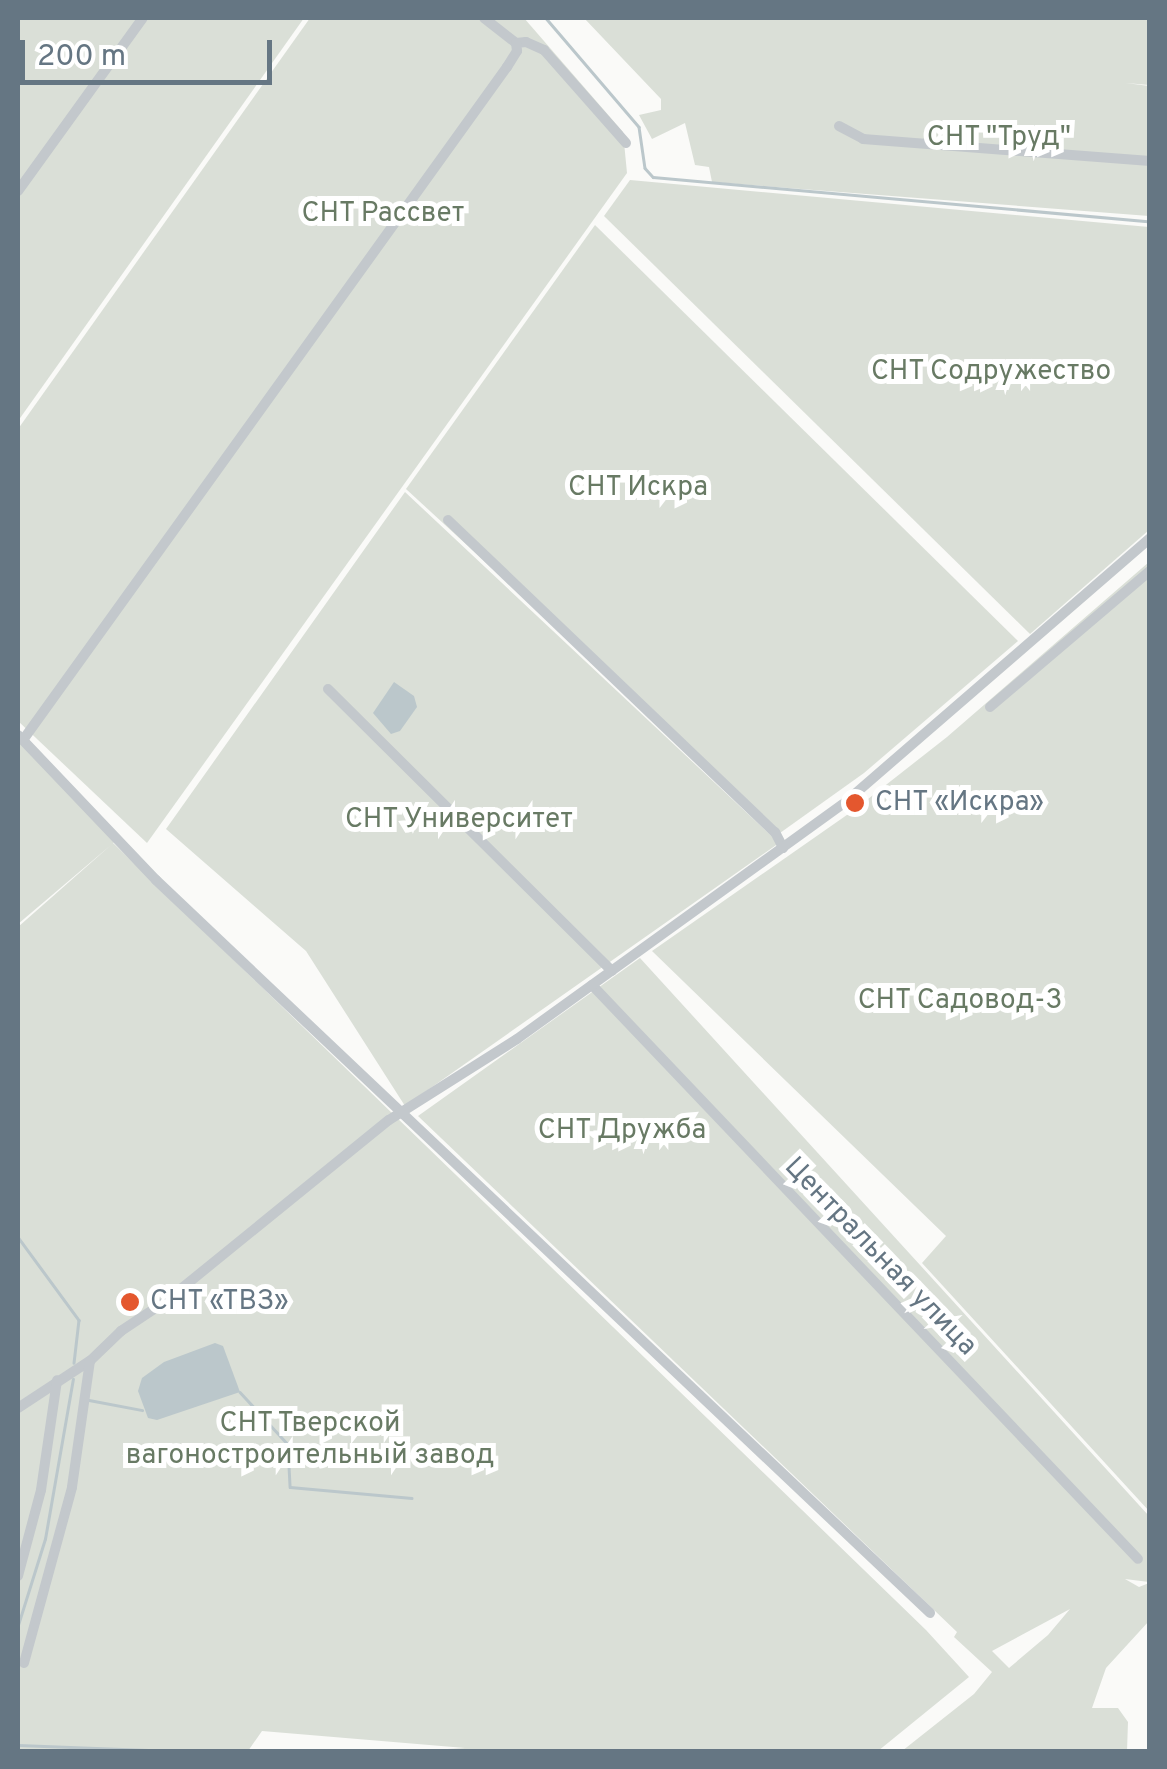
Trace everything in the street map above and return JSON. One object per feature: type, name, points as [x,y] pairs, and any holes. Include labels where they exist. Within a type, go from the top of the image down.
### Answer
[{"type":"street","points":[[18,191],[142,18]]},
{"type":"street","points":[[484,18],[516,43],[526,42],[544,50],[626,143]]},
{"type":"street","points":[[516,43],[516,52],[507,67],[20,737],[156,880],[930,1613]]},
{"type":"street","points":[[839,126],[863,139],[1150,161]]},
{"type":"street","points":[[448,520],[775,832],[783,848]]},
{"type":"street","points":[[18,1408],[90,1360],[120,1331],[166,1301],[389,1120],[406,1113],[592,985],[903,756],[1150,538]]},
{"type":"street","points":[[990,707],[1150,571]]},
{"type":"street","points":[[328,690],[612,970]]},
{"type":"street","name":"Центральная улица","points":[[592,985],[1138,1559]]},
{"type":"street","points":[[24,1662],[72,1487],[90,1360]]},
{"type":"street","points":[[18,1576],[41,1490],[57,1380]]},
{"type":"green space","points":[[18,18],[304,18],[18,421]]},
{"type":"green space","name":"СНТ Рассвет","points":[[310,18],[524,18],[623,132],[627,173],[147,843],[18,721],[18,429]]},
{"type":"green space","name":"СНТ \"Труд\"","points":[[584,18],[1148,18],[1149,85],[1126,83],[1149,86],[1149,216],[712,182],[709,167],[695,165],[685,123],[652,139],[639,115],[661,110],[661,99]]},
{"type":"green space","name":"СНТ Содружество","points":[[630,180],[1149,227],[1149,530],[1030,634],[604,216]]},
{"type":"green space","name":"СНТ Искра","points":[[595,225],[1018,641],[864,773],[780,833],[406,489]]},
{"type":"green space","name":"СНТ Университет","points":[[405,492],[779,843],[405,1106],[306,951],[166,829]]},
{"type":"green space","name":"СНТ Садовод-3","points":[[1149,562],[1149,1511],[922,1263],[946,1236],[652,951],[854,810],[947,737]]},
{"type":"green space","name":"СНТ Тверской вагоностроительный завод","points":[[18,730],[119,837],[113,843],[926,1630],[969,1677],[878,1751],[393,1752],[465,1748],[262,1731],[248,1751],[18,1751],[18,927],[111,845],[18,924]]},
{"type":"green space","name":"СНТ Дружба","points":[[640,958],[1149,1516],[1149,1582],[1125,1579],[1139,1587],[1149,1583],[1149,1621],[1106,1668],[1092,1708],[1118,1708],[1128,1722],[1127,1751],[902,1751],[974,1694],[992,1672],[954,1637],[957,1632],[418,1116]],"holes":[[[1070,1609],[1048,1635],[1009,1668],[992,1651]]]},
{"type":"shaded area","points":[[394,682],[414,696],[417,707],[400,731],[391,734],[373,713]]},
{"type":"shaded area","points":[[215,1343],[223,1346],[240,1392],[157,1420],[148,1418],[138,1391],[142,1378],[164,1362]]},
{"type":"waterway","points":[[546,18],[639,127],[645,168],[653,177],[1150,221]]},
{"type":"waterway","points":[[18,1237],[79,1320],[74,1363]]},
{"type":"waterway","points":[[18,1625],[45,1539],[73,1379]]},
{"type":"waterway","points":[[240,1392],[295,1452]]},
{"type":"waterway","points":[[89,1400],[142,1410]]},
{"type":"waterway","points":[[289,1466],[290,1487],[412,1498]]},
{"type":"waterway","points":[[18,1745],[200,1752]]},
{"type":"place","name":"СНТ «Искра»","points":[[855,803]]},
{"type":"place","name":"СНТ «ТВЗ»","points":[[130,1302]]}]
